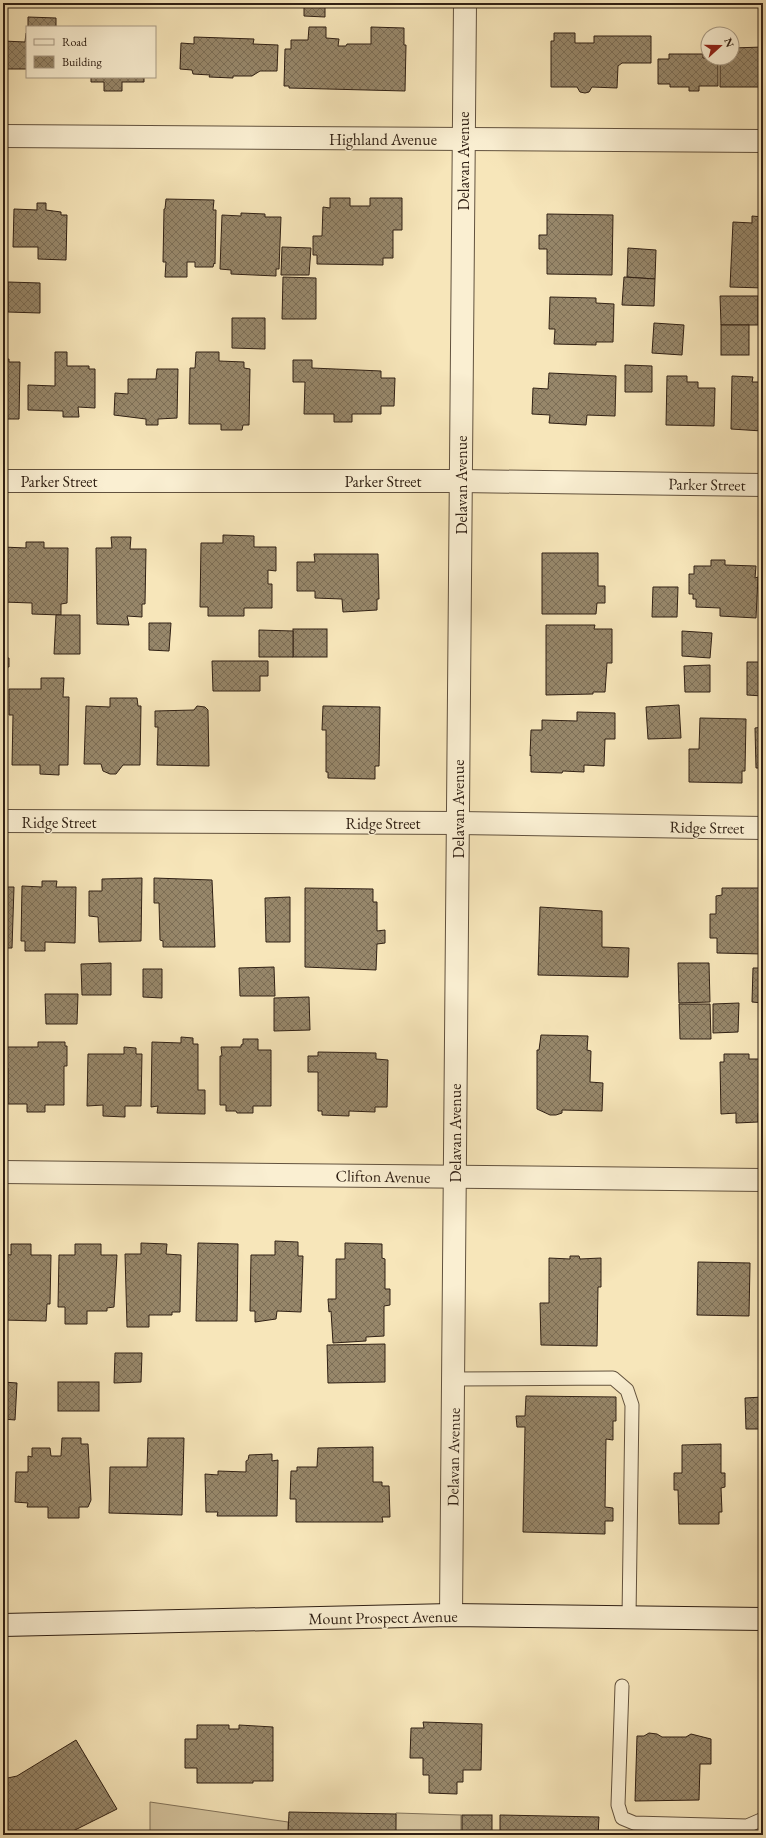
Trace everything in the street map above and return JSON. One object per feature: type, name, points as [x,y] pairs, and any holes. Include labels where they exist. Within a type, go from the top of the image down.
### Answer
[{"type":"street","name":"Delavan Avenue","points":[[451,1615],[464,3]]},
{"type":"street","name":"Highland Avenue","points":[[3,136],[763,141]]},
{"type":"street","name":"Parker Street","points":[[3,481],[461,480],[763,485]]},
{"type":"street","name":"Ridge Street","points":[[3,822],[458,823],[763,828]]},
{"type":"street","name":"Clifton Avenue","points":[[3,1172],[763,1180]]},
{"type":"street","name":"Mount Prospect Avenue","points":[[3,1625],[451,1615],[763,1619]]},
{"type":"lane","points":[[453,1379],[613,1378],[627,1390],[632,1405],[629,1617]]},
{"type":"lane","points":[[622,1686],[618,1805],[622,1818],[634,1823],[747,1826],[763,1819]]},
{"type":"shaded area","points":[[150,1802],[288,1822],[288,1835],[150,1835]]},
{"type":"shaded area","points":[[396,1813],[461,1815],[461,1835],[395,1835]]},
{"type":"building","points":[[126,3],[155,3],[155,6],[126,6]]},
{"type":"building","points":[[304,3],[325,3],[325,17],[304,16]]},
{"type":"building","points":[[28,17],[56,18],[56,26],[28,26]]},
{"type":"building","points":[[309,27],[326,27],[326,38],[339,39],[338,46],[346,46],[347,44],[371,44],[371,27],[404,28],[404,45],[406,45],[405,91],[289,88],[289,86],[284,86],[285,49],[291,49],[291,40],[308,40]]},
{"type":"building","points":[[26,33],[26,69],[3,69],[3,41],[25,42]]},
{"type":"building","points":[[554,33],[575,33],[575,43],[594,43],[594,36],[651,36],[651,63],[622,63],[618,66],[617,88],[592,87],[589,92],[585,93],[580,92],[577,87],[551,87],[551,41],[554,41]]},
{"type":"building","points":[[194,37],[254,39],[253,44],[278,45],[277,71],[260,71],[252,76],[233,76],[233,78],[209,77],[210,75],[193,74],[192,70],[180,69],[181,43],[194,44]]},
{"type":"building","points":[[763,47],[763,87],[720,87],[720,66],[740,66],[740,48]]},
{"type":"building","points":[[669,54],[700,54],[700,66],[718,66],[718,86],[699,86],[699,91],[689,91],[689,87],[670,87],[670,84],[658,84],[658,59],[669,59]]},
{"type":"building","points":[[91,78],[144,78],[144,82],[122,82],[122,91],[104,91],[104,82],[91,82]]},
{"type":"building","points":[[330,198],[350,198],[350,206],[370,206],[370,198],[402,198],[402,230],[393,230],[393,258],[383,258],[383,265],[317,264],[317,255],[313,255],[313,236],[322,236],[323,207],[330,208]]},
{"type":"building","points":[[166,199],[214,200],[213,210],[216,210],[215,264],[214,263],[213,267],[195,267],[195,262],[187,262],[187,277],[165,277],[166,262],[163,262],[164,209]]},
{"type":"building","points":[[37,203],[46,203],[46,210],[61,212],[61,215],[67,215],[66,260],[38,259],[38,247],[13,247],[14,209],[37,210]]},
{"type":"building","points":[[241,213],[265,214],[265,217],[281,217],[279,269],[276,269],[276,276],[231,274],[231,270],[220,269],[222,215],[241,216]]},
{"type":"building","points":[[547,214],[613,215],[612,275],[547,274],[547,249],[539,249],[539,235],[547,235]]},
{"type":"building","points":[[752,216],[763,217],[763,288],[730,287],[733,222],[752,223]]},
{"type":"building","points":[[282,247],[311,248],[309,275],[281,275]]},
{"type":"building","points":[[628,248],[656,250],[655,279],[627,277]]},
{"type":"building","points":[[283,277],[316,278],[316,319],[282,319]]},
{"type":"building","points":[[624,277],[655,279],[654,306],[622,305]]},
{"type":"building","points":[[8,282],[40,283],[40,313],[8,312]]},
{"type":"building","points":[[720,296],[758,296],[758,325],[721,325]]},
{"type":"building","points":[[550,297],[596,298],[596,303],[614,304],[613,342],[596,342],[596,345],[554,344],[555,329],[549,329]]},
{"type":"building","points":[[232,318],[265,318],[265,349],[232,348]]},
{"type":"building","points":[[654,323],[684,325],[682,355],[652,353]]},
{"type":"building","points":[[721,325],[749,325],[749,355],[721,355]]},
{"type":"building","points":[[55,352],[67,352],[67,366],[89,366],[89,369],[95,369],[95,408],[78,407],[79,417],[63,417],[63,411],[28,410],[28,385],[55,386]]},
{"type":"building","points":[[196,352],[219,352],[219,361],[244,362],[244,368],[250,369],[249,425],[243,425],[242,430],[221,430],[221,424],[189,424],[190,368],[195,368]]},
{"type":"building","points":[[3,359],[9,359],[9,362],[20,362],[19,419],[3,419]]},
{"type":"building","points":[[293,360],[312,360],[312,368],[381,371],[381,378],[395,378],[394,406],[381,406],[381,414],[352,414],[352,422],[334,422],[334,414],[304,414],[305,382],[293,382]]},
{"type":"building","points":[[625,365],[652,366],[652,392],[625,392]]},
{"type":"building","points":[[157,369],[178,369],[177,418],[158,419],[158,425],[146,425],[146,419],[114,415],[115,393],[128,394],[128,379],[156,379]]},
{"type":"building","points":[[549,373],[616,376],[615,416],[587,415],[586,425],[549,423],[550,415],[532,414],[533,388],[548,389]]},
{"type":"building","points":[[667,376],[687,376],[687,382],[698,382],[698,388],[715,388],[714,426],[666,425]]},
{"type":"building","points":[[732,376],[753,377],[752,382],[763,382],[762,431],[731,429]]},
{"type":"building","points":[[223,535],[254,536],[254,547],[276,547],[276,571],[268,570],[268,584],[272,584],[272,608],[244,608],[244,616],[208,616],[208,607],[200,607],[201,543],[223,543]]},
{"type":"building","points":[[111,537],[131,537],[130,549],[146,549],[145,604],[142,604],[142,617],[127,616],[129,625],[97,624],[96,548],[112,548]]},
{"type":"building","points":[[26,542],[44,542],[44,548],[68,548],[67,603],[61,604],[61,615],[32,614],[32,603],[3,602],[3,547],[26,548]]},
{"type":"building","points":[[542,553],[598,553],[598,586],[605,586],[605,603],[597,603],[596,614],[542,614]]},
{"type":"building","points":[[314,554],[378,554],[379,599],[377,599],[377,610],[343,612],[342,599],[315,598],[315,591],[297,591],[297,562],[315,562]]},
{"type":"building","points":[[763,555],[763,602],[761,602]]},
{"type":"building","points":[[711,560],[725,560],[725,565],[756,566],[755,578],[758,577],[756,618],[720,616],[720,608],[696,607],[696,599],[693,599],[693,594],[689,594],[689,574],[694,574],[694,566],[711,566]]},
{"type":"building","points":[[653,587],[678,587],[677,617],[652,617]]},
{"type":"building","points":[[56,615],[80,615],[80,654],[54,654]]},
{"type":"building","points":[[149,623],[171,623],[169,651],[149,650]]},
{"type":"building","points":[[546,625],[595,625],[594,629],[612,629],[612,663],[607,663],[605,692],[593,692],[593,694],[546,695]]},
{"type":"building","points":[[3,626],[5,649],[3,649]]},
{"type":"building","points":[[293,629],[327,629],[327,657],[293,657]]},
{"type":"building","points":[[259,630],[293,631],[293,657],[259,657]]},
{"type":"building","points":[[682,631],[712,633],[710,658],[682,656]]},
{"type":"building","points":[[3,658],[9,658],[9,667],[3,667]]},
{"type":"building","points":[[212,661],[268,661],[268,676],[260,676],[260,691],[213,691]]},
{"type":"building","points":[[747,662],[763,662],[763,696],[747,695]]},
{"type":"building","points":[[710,665],[710,692],[685,692],[684,666]]},
{"type":"building","points":[[41,678],[64,678],[63,697],[69,697],[68,765],[59,765],[59,775],[40,774],[40,765],[12,765],[13,715],[9,715],[9,689],[41,689]]},
{"type":"building","points":[[110,698],[137,698],[138,706],[141,706],[140,765],[123,765],[116,774],[110,774],[103,771],[101,764],[84,764],[86,706],[110,707]]},
{"type":"building","points":[[679,705],[681,738],[648,739],[646,707]]},
{"type":"building","points":[[197,706],[205,707],[208,710],[209,766],[157,765],[158,727],[155,727],[155,711],[194,710]]},
{"type":"building","points":[[323,706],[380,707],[379,766],[375,766],[375,779],[328,778],[328,772],[326,772],[326,730],[322,730]]},
{"type":"building","points":[[577,712],[615,713],[615,739],[605,739],[604,766],[584,765],[584,772],[531,772],[531,730],[542,730],[542,720],[577,721]]},
{"type":"building","points":[[700,718],[746,719],[745,771],[742,771],[742,783],[689,782],[689,749],[699,749]]},
{"type":"building","points":[[763,727],[763,768],[756,768],[755,728]]},
{"type":"building","points":[[142,878],[141,941],[99,942],[98,917],[89,916],[89,891],[102,891],[102,879]]},
{"type":"building","points":[[154,878],[212,880],[215,947],[163,947],[163,941],[160,940],[159,903],[154,903]]},
{"type":"building","points":[[42,881],[57,881],[56,887],[76,887],[75,943],[45,942],[45,951],[25,951],[25,941],[21,941],[22,886],[42,887]]},
{"type":"building","points":[[3,887],[14,887],[12,948],[3,948]]},
{"type":"building","points":[[305,888],[373,889],[373,902],[377,902],[377,931],[385,930],[385,943],[377,944],[376,970],[305,967]]},
{"type":"building","points":[[722,888],[763,888],[763,954],[717,953],[717,938],[710,938],[710,914],[716,914],[716,896],[722,895]]},
{"type":"building","points":[[290,897],[290,942],[266,942],[265,898]]},
{"type":"building","points":[[540,907],[602,911],[602,947],[629,948],[628,977],[538,975]]},
{"type":"building","points":[[111,963],[111,995],[82,995],[81,964]]},
{"type":"building","points":[[678,963],[709,963],[710,1002],[679,1003]]},
{"type":"building","points":[[274,967],[275,996],[240,996],[239,968]]},
{"type":"building","points":[[753,968],[763,968],[763,1003],[752,1002]]},
{"type":"building","points":[[143,969],[162,969],[162,998],[143,997]]},
{"type":"building","points":[[45,994],[78,994],[77,1024],[46,1024]]},
{"type":"building","points":[[309,997],[310,1030],[274,1031],[274,998]]},
{"type":"building","points":[[739,1003],[738,1032],[713,1033],[713,1004]]},
{"type":"building","points":[[679,1004],[710,1004],[711,1039],[680,1039]]},
{"type":"building","points":[[541,1035],[588,1036],[587,1050],[591,1051],[590,1082],[603,1083],[602,1111],[562,1110],[562,1113],[550,1115],[537,1109],[537,1050],[539,1050]]},
{"type":"building","points":[[181,1037],[193,1038],[193,1044],[198,1044],[198,1090],[205,1090],[205,1114],[157,1113],[158,1106],[151,1107],[152,1042],[181,1043]]},
{"type":"building","points":[[243,1039],[258,1039],[258,1050],[271,1050],[271,1106],[253,1106],[253,1113],[226,1111],[226,1105],[220,1105],[221,1047],[241,1047],[243,1044]]},
{"type":"building","points":[[38,1042],[65,1042],[65,1046],[67,1046],[67,1066],[64,1066],[64,1105],[45,1105],[45,1112],[27,1112],[27,1104],[8,1104],[8,1068],[3,1068],[3,1047],[38,1047]]},
{"type":"building","points":[[124,1047],[136,1048],[136,1054],[142,1054],[141,1106],[125,1106],[125,1117],[103,1116],[103,1105],[87,1106],[88,1054],[124,1054]]},
{"type":"building","points":[[318,1052],[376,1053],[376,1059],[388,1060],[387,1107],[375,1107],[375,1112],[349,1111],[349,1116],[322,1115],[322,1111],[318,1111],[318,1072],[308,1072],[308,1056],[318,1056]]},
{"type":"building","points":[[724,1054],[749,1054],[749,1059],[759,1059],[759,1063],[763,1063],[763,1113],[758,1113],[758,1122],[736,1123],[736,1113],[721,1114],[720,1062],[724,1062]]},
{"type":"building","points":[[275,1241],[298,1242],[298,1256],[303,1256],[301,1312],[277,1311],[276,1319],[255,1322],[255,1311],[250,1311],[251,1255],[275,1255]]},
{"type":"building","points":[[141,1243],[167,1244],[166,1254],[181,1255],[180,1312],[172,1312],[172,1315],[149,1315],[149,1327],[127,1327],[125,1254],[141,1254]]},
{"type":"building","points":[[198,1243],[238,1244],[237,1321],[196,1321]]},
{"type":"building","points":[[345,1243],[382,1244],[382,1258],[385,1259],[385,1289],[390,1289],[390,1305],[384,1306],[384,1336],[366,1337],[366,1341],[333,1343],[331,1311],[329,1312],[328,1299],[336,1299],[336,1259],[345,1259]]},
{"type":"building","points":[[11,1244],[31,1244],[31,1255],[51,1255],[50,1304],[47,1304],[46,1321],[3,1320],[3,1254],[11,1255]]},
{"type":"building","points":[[75,1244],[101,1244],[101,1255],[117,1255],[114,1307],[107,1308],[107,1311],[87,1311],[87,1324],[65,1324],[65,1307],[58,1307],[59,1255],[75,1255]]},
{"type":"building","points":[[570,1256],[579,1256],[580,1259],[601,1258],[601,1287],[598,1287],[597,1346],[541,1345],[540,1303],[549,1303],[549,1258],[570,1259]]},
{"type":"building","points":[[698,1262],[750,1263],[749,1316],[697,1315]]},
{"type":"building","points":[[385,1344],[385,1382],[328,1383],[327,1345]]},
{"type":"building","points":[[115,1353],[142,1353],[141,1382],[114,1383]]},
{"type":"building","points":[[3,1382],[17,1383],[15,1420],[3,1419]]},
{"type":"building","points":[[58,1382],[99,1382],[99,1411],[58,1411]]},
{"type":"building","points":[[526,1396],[616,1397],[616,1421],[613,1421],[613,1440],[606,1439],[605,1507],[613,1508],[613,1521],[605,1521],[605,1534],[523,1532],[525,1427],[517,1427],[516,1416],[525,1416]]},
{"type":"building","points":[[763,1397],[763,1429],[746,1429],[745,1398]]},
{"type":"building","points":[[62,1438],[81,1438],[81,1444],[88,1444],[91,1500],[88,1507],[79,1507],[79,1518],[48,1518],[48,1507],[27,1507],[28,1503],[15,1502],[16,1472],[28,1472],[28,1456],[32,1457],[32,1448],[50,1448],[51,1456],[61,1456]]},
{"type":"building","points":[[148,1438],[184,1438],[182,1515],[109,1513],[110,1467],[147,1467]]},
{"type":"building","points":[[721,1444],[721,1473],[725,1473],[725,1487],[721,1488],[722,1512],[719,1512],[719,1524],[679,1524],[678,1490],[674,1490],[674,1473],[682,1473],[682,1445]]},
{"type":"building","points":[[373,1447],[373,1482],[382,1482],[382,1486],[389,1486],[390,1517],[382,1517],[383,1522],[296,1522],[296,1499],[290,1499],[291,1471],[297,1471],[297,1467],[317,1467],[318,1448]]},
{"type":"building","points":[[3,1451],[4,1451],[3,1515]]},
{"type":"building","points":[[272,1454],[272,1461],[278,1460],[277,1516],[217,1516],[218,1512],[206,1512],[205,1474],[218,1475],[218,1471],[246,1472],[246,1461],[248,1460],[249,1455]]},
{"type":"building","points":[[423,1722],[482,1724],[481,1770],[463,1770],[463,1782],[457,1782],[457,1794],[429,1793],[429,1775],[423,1775],[423,1758],[410,1758],[411,1728],[424,1728]]},
{"type":"building","points":[[197,1725],[229,1725],[229,1729],[239,1729],[239,1725],[273,1727],[273,1781],[253,1781],[253,1783],[197,1783],[197,1768],[185,1768],[185,1739],[197,1739]]},
{"type":"building","points":[[649,1733],[657,1734],[662,1737],[686,1737],[691,1734],[711,1739],[711,1764],[700,1764],[699,1800],[635,1801],[637,1736],[644,1736]]},
{"type":"building","points":[[76,1740],[117,1809],[65,1835],[3,1835],[3,1779],[17,1776]]},
{"type":"building","points":[[289,1812],[396,1814],[396,1835],[288,1835]]},
{"type":"building","points":[[462,1815],[492,1815],[492,1835],[462,1835]]},
{"type":"building","points":[[500,1815],[599,1817],[598,1835],[500,1835]]}]
